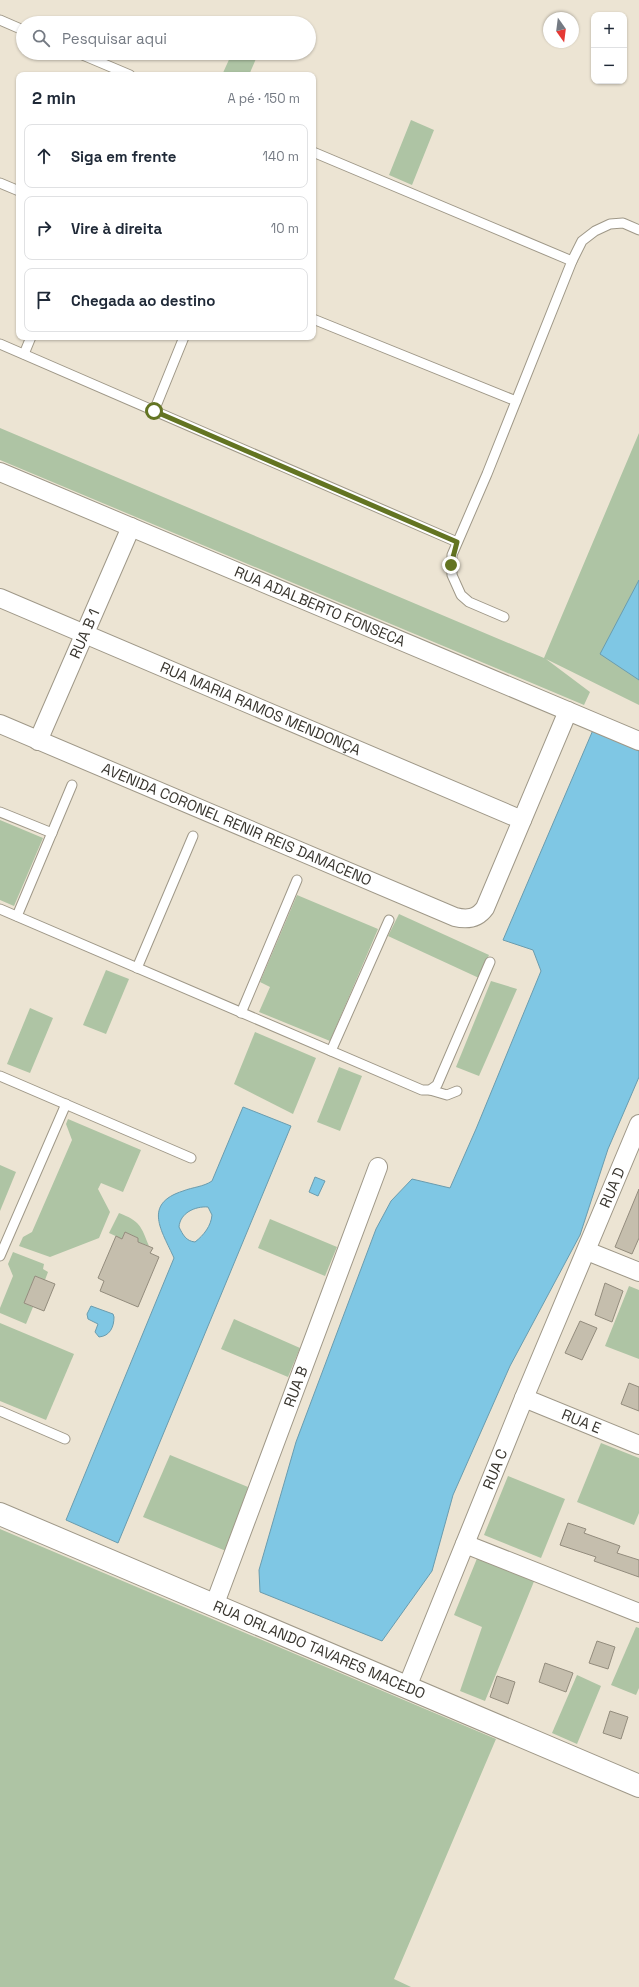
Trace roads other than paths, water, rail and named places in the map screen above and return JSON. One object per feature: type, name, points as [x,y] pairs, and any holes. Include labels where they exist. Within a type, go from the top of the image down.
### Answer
[{"type":"street","name":"RUA ADALBERTO FONSECA","points":[[0,472],[639,742]]},
{"type":"street","name":"RUA B 1","points":[[38,741],[131,527]]},
{"type":"street","name":"RUA MARIA RAMOS MENDONÇA","points":[[0,598],[522,820]]},
{"type":"street","points":[[522,820],[568,711]]},
{"type":"street","name":"AVENIDA CORONEL RENIR REIS DAMACENO","points":[[0,724],[462,919],[473,918],[485,908],[522,820]]},
{"type":"street","name":"RUA D","points":[[587,1251],[639,1124]]},
{"type":"street","name":"RUA B","points":[[214,1606],[378,1167]]},
{"type":"street","points":[[587,1251],[639,1272]]},
{"type":"street","name":"RUA C","points":[[406,1688],[524,1398],[587,1251]]},
{"type":"street","name":"RUA E","points":[[524,1398],[639,1445]]},
{"type":"street","name":"RUA ORLANDO TAVARES MACEDO","points":[[0,1514],[639,1786]]},
{"type":"street","points":[[465,1544],[639,1613]]},
{"type":"lane","points":[[0,20],[16,27]]},
{"type":"lane","points":[[95,60],[123,72]]},
{"type":"lane","points":[[316,153],[572,261]]},
{"type":"lane","points":[[0,183],[16,190]]},
{"type":"lane","points":[[504,617],[469,602],[458,590],[452,575],[451,565],[457,542],[572,261],[582,241],[595,231],[610,224],[623,223],[639,230]]},
{"type":"lane","points":[[316,321],[516,401]]},
{"type":"lane","points":[[24,354],[30,340]]},
{"type":"lane","points":[[154,411],[183,340]]},
{"type":"lane","points":[[0,344],[457,542]]},
{"type":"lane","points":[[17,916],[72,785]]},
{"type":"lane","points":[[0,812],[52,833]]},
{"type":"lane","points":[[137,968],[193,836]]},
{"type":"lane","points":[[241,1013],[297,880]]},
{"type":"lane","points":[[0,909],[422,1090],[430,1090],[447,1094],[458,1091]]},
{"type":"lane","points":[[332,1051],[389,920]]},
{"type":"lane","points":[[430,1090],[437,1085],[490,962]]},
{"type":"lane","points":[[0,1076],[191,1158]]},
{"type":"lane","points":[[0,1256],[3,1243],[66,1104]]},
{"type":"lane","points":[[0,1411],[66,1439]]},
{"type":"water","points":[[639,580],[639,680],[600,654]]},
{"type":"water","points":[[593,730],[639,751],[639,1077],[608,1149],[580,1235],[510,1366],[453,1495],[432,1571],[382,1641],[260,1592],[259,1570],[296,1442],[376,1229],[391,1201],[412,1179],[450,1188],[541,971],[533,950],[503,940]]},
{"type":"water","points":[[243,1107],[291,1126],[118,1543],[66,1520],[174,1258],[161,1228],[159,1211],[163,1203],[170,1197],[205,1185],[212,1181]],"holes":[[[208,1207],[212,1215],[206,1230],[195,1242],[187,1239],[183,1235],[179,1227],[180,1222],[189,1211]]]},
{"type":"water","points":[[315,1177],[325,1181],[318,1196],[309,1192]]},
{"type":"water","points":[[91,1306],[113,1314],[114,1321],[111,1330],[106,1335],[99,1337],[95,1332],[98,1324],[88,1319],[87,1314]]}]
